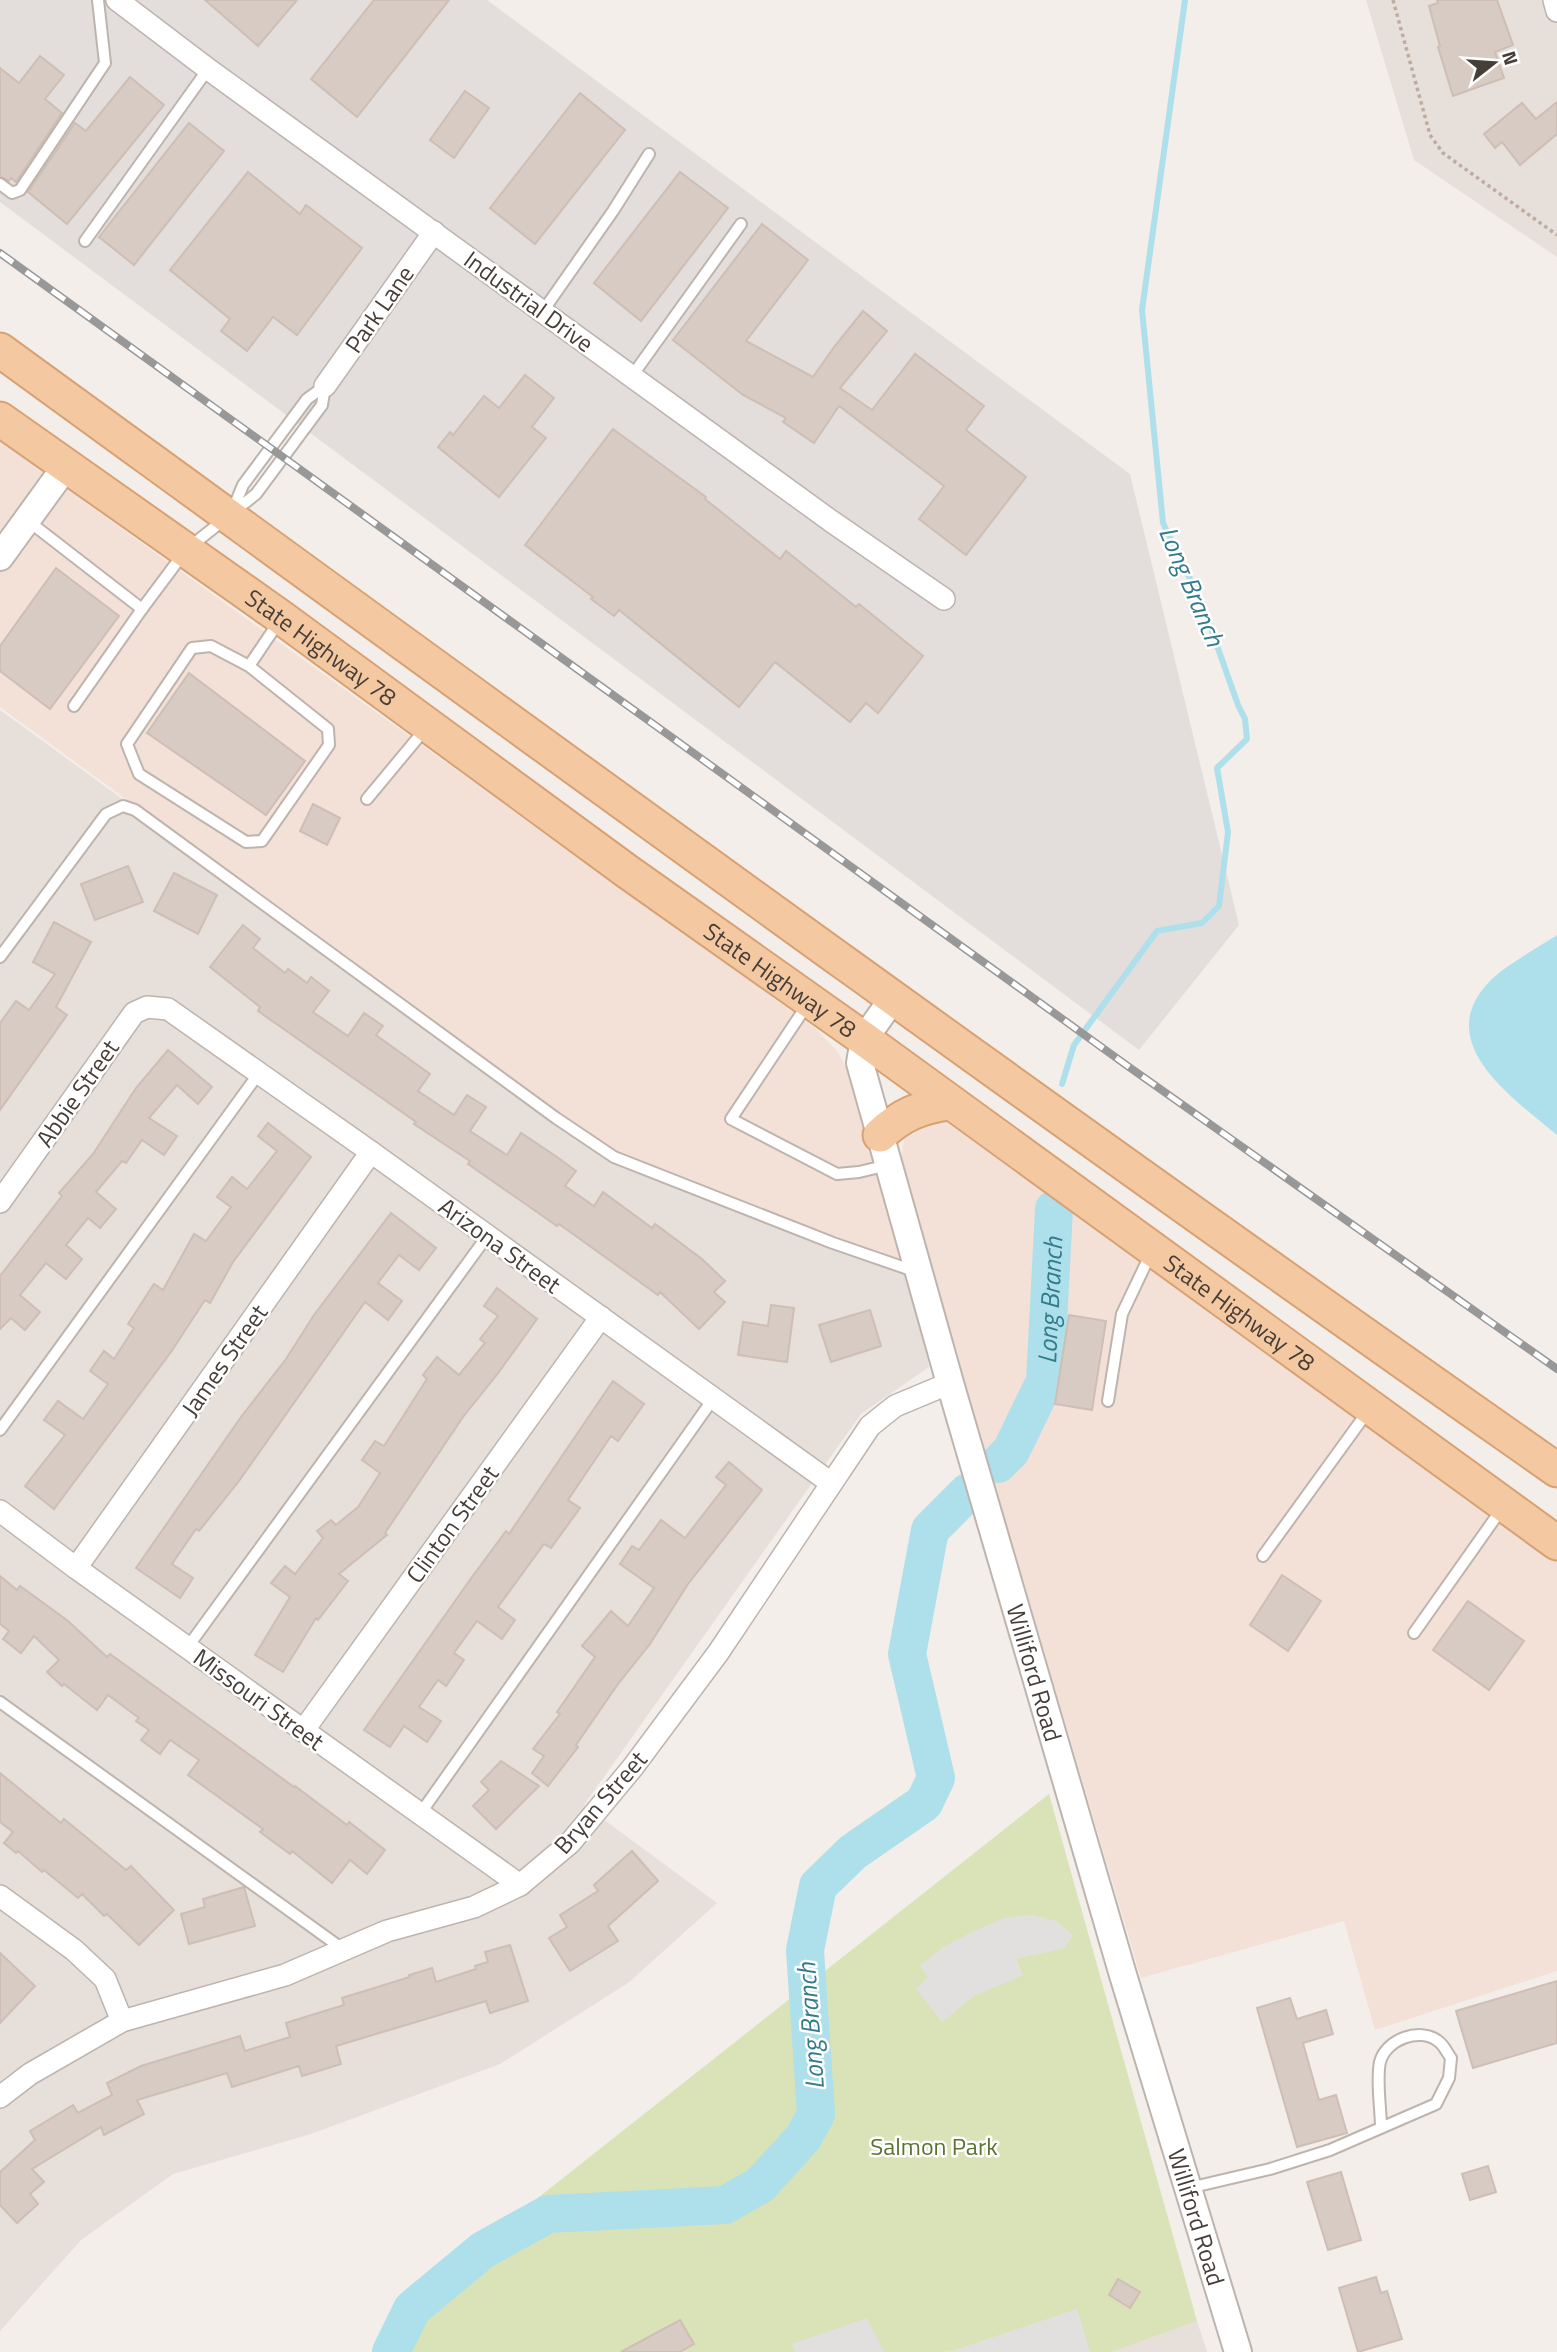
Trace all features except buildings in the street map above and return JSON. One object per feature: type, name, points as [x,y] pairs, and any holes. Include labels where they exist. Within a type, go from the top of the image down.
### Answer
[{"type":"main road","name":"State Highway 78","points":[[0,350],[894,997],[1355,1328],[1557,1469]]},
{"type":"main road","name":"State Highway 78","points":[[0,419],[282,618],[628,872],[1557,1543]]},
{"type":"main road","points":[[884,1150],[894,1121],[923,1107],[949,1103]]},
{"type":"street","name":"Industrial Drive","points":[[117,0],[831,521],[944,599]]},
{"type":"street","points":[[1554,0],[1557,11]]},
{"type":"street","name":"Park Lane","points":[[325,386],[434,232]]},
{"type":"street","points":[[0,557],[66,466]]},
{"type":"street","points":[[864,1040],[894,997]]},
{"type":"street","name":"Abbie Street","points":[[0,1202],[134,1013],[147,1007],[168,1009]]},
{"type":"street","name":"Arizona Street","points":[[168,1009],[488,1235],[831,1483]]},
{"type":"street","name":"Williford Road","points":[[864,1040],[860,1063],[918,1272],[1123,1975],[1238,2352]]},
{"type":"street","name":"James Street","points":[[76,1568],[371,1152]]},
{"type":"street","name":"Clinton Street","points":[[303,1731],[601,1317]]},
{"type":"street","name":"Bryan Street","points":[[0,2097],[30,2074],[122,2021],[285,1975],[387,1931],[474,1907],[520,1885],[570,1843],[633,1767],[718,1653],[870,1426],[895,1406],[950,1383]]},
{"type":"street","name":"Missouri Street","points":[[0,1511],[520,1885]]},
{"type":"street","points":[[0,1896],[74,1950],[105,1979],[122,2021]]},
{"type":"lane","points":[[0,184],[12,193],[20,190],[104,63],[98,0]]},
{"type":"lane","points":[[85,241],[208,69]]},
{"type":"lane","points":[[542,311],[649,154]]},
{"type":"lane","points":[[632,376],[741,224]]},
{"type":"lane","name":"Park Lane","points":[[74,706],[186,550],[256,494],[322,405],[325,386]]},
{"type":"lane","points":[[27,519],[142,609]]},
{"type":"lane","points":[[249,666],[282,618]]},
{"type":"lane","points":[[211,646],[249,666],[328,729],[329,745],[262,841],[246,842],[139,774],[127,744],[192,648],[211,646]]},
{"type":"lane","points":[[367,799],[428,725]]},
{"type":"lane","points":[[0,957],[106,814],[122,806],[135,810],[556,1118],[614,1157],[833,1243],[918,1272]]},
{"type":"lane","points":[[810,1001],[731,1119],[837,1174],[859,1172],[884,1150]]},
{"type":"lane","points":[[0,1430],[259,1073]]},
{"type":"lane","points":[[187,1648],[488,1235]]},
{"type":"lane","points":[[1108,1401],[1122,1314],[1153,1251]]},
{"type":"lane","points":[[420,1814],[713,1399]]},
{"type":"lane","points":[[1263,1556],[1370,1408]]},
{"type":"lane","points":[[1414,1633],[1504,1505]]},
{"type":"lane","points":[[0,1702],[344,1950]]},
{"type":"lane","points":[[1189,2188],[1270,2169],[1318,2154],[1381,2128],[1436,2104],[1449,2078],[1451,2058],[1440,2042],[1425,2034],[1406,2036],[1392,2044],[1380,2060],[1381,2128]]},
{"type":"path","points":[[1392,0],[1430,135],[1436,146],[1557,235]]},
{"type":"shaded area","points":[[0,0],[487,0],[1130,474],[1239,925],[1139,1050],[0,202]]},
{"type":"shaded area","points":[[1366,0],[1557,0],[1557,257],[1414,160]]},
{"type":"shaded area","points":[[0,441],[816,1029],[838,1052],[853,1081],[907,1268],[601,1147],[0,707]]},
{"type":"shaded area","points":[[0,710],[601,1147],[907,1268],[929,1367],[861,1414],[584,1805],[717,1903],[628,1983],[500,2064],[311,2134],[173,2174],[81,2240],[0,2331]]},
{"type":"shaded area","points":[[940,1117],[1557,1562],[1557,1971],[1375,2030],[1344,1921],[1141,1978],[900,1166],[906,1128]]},
{"type":"shaded area","points":[[1032,1915],[1056,1921],[1073,1935],[1065,1948],[1016,1959],[1023,1975],[974,1996],[942,2022],[916,1989],[928,1977],[920,1965],[945,1946],[972,1932],[1004,1918]]},
{"type":"shaded area","points":[[1077,2309],[1090,2352],[938,2352],[952,2351]]},
{"type":"shaded area","points":[[867,2318],[884,2352],[795,2352],[792,2344]]},
{"type":"shaded area","points":[[1197,2321],[1207,2352],[1112,2352]]},
{"type":"green space","name":"Salmon Park","points":[[1049,1794],[1197,2321],[1112,2352],[400,2352],[434,2280]]},
{"type":"water","points":[[1557,935],[1557,1135],[1520,1104],[1484,1067],[1473,1047],[1469,1026],[1474,1004],[1490,981],[1512,963]]},
{"type":"waterway","name":"Long Branch","points":[[1062,1084],[1074,1045],[1157,931],[1202,923],[1219,906],[1228,832],[1217,768],[1247,739],[1245,719],[1202,603],[1163,523],[1142,310],[1185,0]]},
{"type":"waterway","name":"Long Branch","points":[[998,1464],[1011,1451],[1045,1381],[1054,1209]]},
{"type":"waterway","name":"Long Branch","points":[[391,2352],[412,2309],[483,2250],[548,2214],[725,2205],[760,2185],[803,2138],[816,2114],[805,1950],[818,1886],[853,1852],[924,1803],[936,1778],[907,1654],[930,1530],[968,1492]]},
{"type":"railway","points":[[0,253],[1129,1067],[1557,1369]]}]
